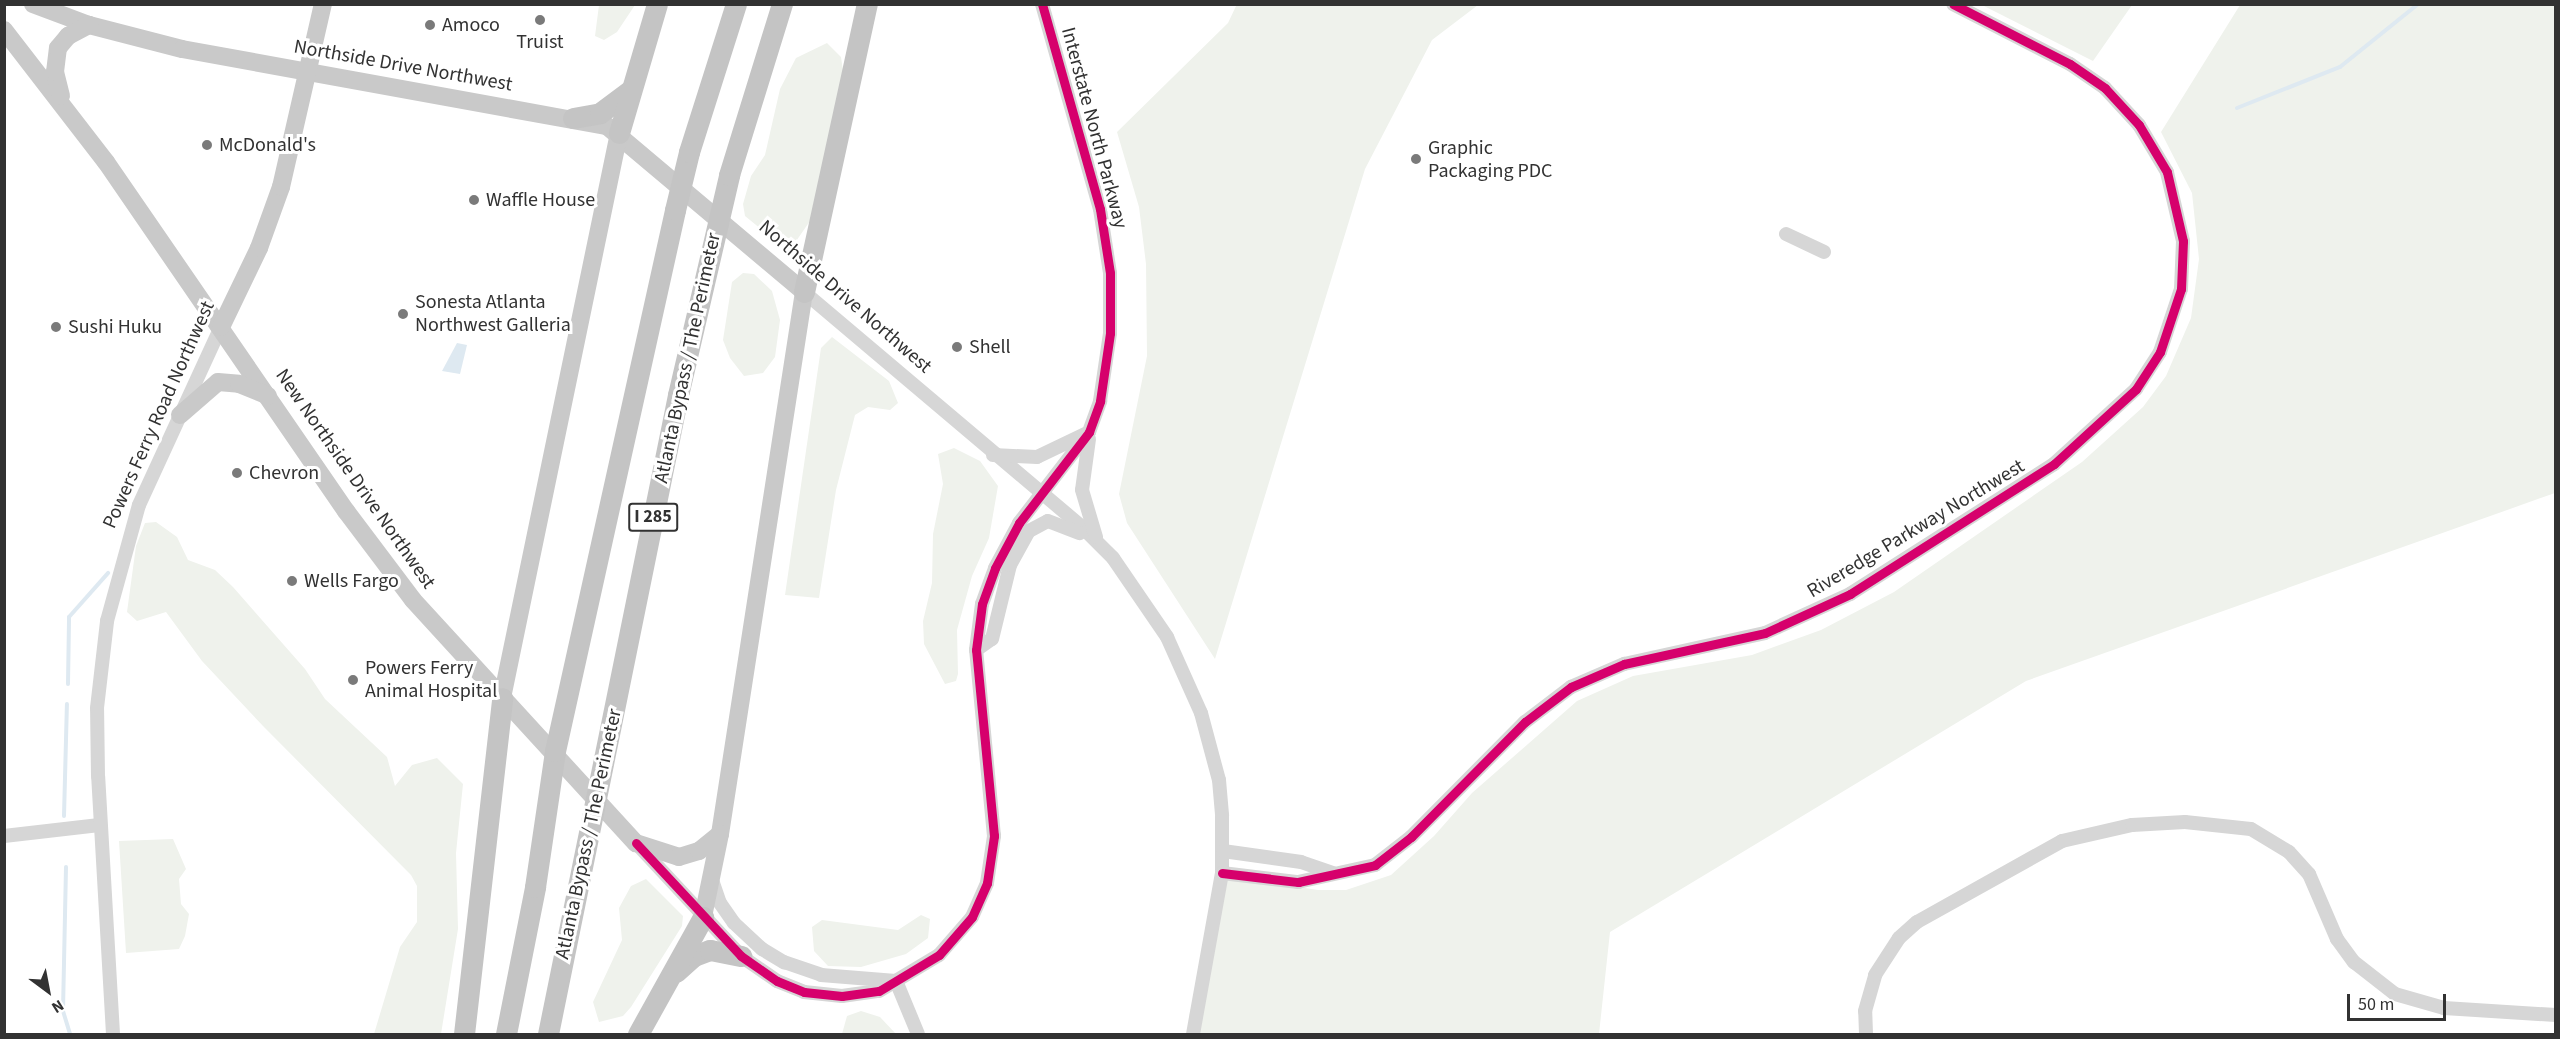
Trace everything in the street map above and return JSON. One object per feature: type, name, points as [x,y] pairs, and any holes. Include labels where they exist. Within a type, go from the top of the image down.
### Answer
[{"type":"highway","points":[[619,133],[657,4]]},
{"type":"highway","name":"Atlanta Bypass / The Perimeter","points":[[506,1035],[535,887],[555,751],[673,222],[689,153],[736,4]]},
{"type":"highway","name":"Atlanta Bypass / The Perimeter","points":[[548,1035],[678,395],[729,176],[782,4]]},
{"type":"highway","points":[[804,292],[867,4]]},
{"type":"highway","points":[[573,118],[600,113],[631,90]]},
{"type":"highway","points":[[464,1035],[510,705]]},
{"type":"highway","points":[[638,1035],[661,988],[703,917]]},
{"type":"highway","points":[[661,988],[682,965],[703,951],[721,950],[741,956]]},
{"type":"main road","name":"Northside Drive Northwest","points":[[33,4],[89,25],[182,49],[595,121],[619,133],[804,292]]},
{"type":"main road","name":"Powers Ferry Road Northwest","points":[[222,327],[276,205],[294,146],[307,72],[323,4]]},
{"type":"main road","points":[[65,106],[57,83],[56,56],[68,36],[89,25]]},
{"type":"main road","name":"New Northside Drive Northwest","points":[[4,30],[65,106],[222,327],[401,586],[636,843]]},
{"type":"main road","points":[[510,705],[619,133]]},
{"type":"main road","points":[[703,917],[720,834],[804,292]]},
{"type":"main road","points":[[180,415],[218,382],[239,384],[268,396]]},
{"type":"main road","points":[[636,843],[679,857],[699,851],[720,834]]},
{"type":"street","name":"Interstate North Parkway","points":[[1041,495],[1090,429],[1108,356],[1107,249],[1100,209],[1042,4]]},
{"type":"street","name":"Riveredge Parkway Northwest","points":[[1222,873],[1298,882],[1376,865],[1394,852],[1525,722],[1571,687],[1624,664],[1765,633],[1850,594],[2054,464],[2136,389],[2160,352],[2181,289],[2183,241],[2167,172],[2139,125],[2105,88],[2070,64],[1953,4]]},
{"type":"street","points":[[1786,234],[1824,252]]},
{"type":"street","name":"Northside Drive Northwest","points":[[804,292],[1100,544],[1134,586],[1167,637],[1201,712],[1218,780],[1223,852],[1222,873],[1193,1035]]},
{"type":"street","name":"Powers Ferry Road Northwest","points":[[113,1035],[99,825],[97,708],[107,621],[135,515],[222,327]]},
{"type":"street","points":[[993,455],[1036,457],[1090,429]]},
{"type":"street","points":[[1090,429],[1082,490],[1100,544]]},
{"type":"street","name":"New Northside Drive Northwest","points":[[636,843],[741,956],[777,981],[804,992],[861,995],[925,966],[951,944],[972,917],[987,883],[994,836],[976,650],[982,604],[994,568],[1019,523],[1041,495]]},
{"type":"street","points":[[976,650],[992,639],[1010,565],[1029,531],[1048,520],[1066,525],[1100,544]]},
{"type":"street","points":[[1866,1035],[1865,1011],[1875,975],[1899,938],[1917,922],[2062,842],[2132,825],[2176,823],[2251,829],[2289,852],[2309,874],[2337,939],[2354,962],[2395,994],[2444,1008],[2556,1016]]},
{"type":"street","points":[[4,836],[55,830],[63,837],[99,825]]},
{"type":"street","points":[[1223,852],[1300,862],[1335,874]]},
{"type":"street","points":[[712,880],[720,903],[734,922],[762,949],[784,962],[821,975],[896,981],[918,1035]]},
{"type":"shaded area","points":[[599,4],[635,5],[617,32],[604,40],[595,36]]},
{"type":"shaded area","points":[[1237,4],[1478,5],[1432,40],[1365,169],[1215,659],[1127,523],[1119,494],[1147,356],[1146,264],[1139,207],[1117,132],[1228,23]]},
{"type":"shaded area","points":[[2132,4],[2093,61],[1982,5]]},
{"type":"shaded area","points":[[2240,5],[2555,5],[2555,493],[2026,681],[1610,932],[1599,1034],[1187,1034],[1190,1012],[1227,876],[1318,890],[1346,890],[1391,875],[1434,836],[1472,793],[1577,701],[1633,676],[1752,655],[1821,630],[1894,592],[2082,462],[2143,407],[2166,376],[2191,318],[2199,259],[2192,193],[2161,132]]},
{"type":"shaded area","points":[[827,43],[841,57],[843,71],[810,221],[792,247],[782,246],[745,216],[743,204],[751,176],[765,155],[780,89],[796,58]]},
{"type":"shaded area","points":[[743,273],[754,274],[772,291],[780,320],[775,357],[763,373],[744,376],[730,358],[723,340],[732,282]]},
{"type":"shaded area","points":[[832,337],[889,381],[898,403],[890,410],[868,407],[855,415],[836,490],[819,598],[785,595],[821,348]]},
{"type":"shaded area","points":[[457,343],[467,345],[460,374],[442,371]]},
{"type":"shaded area","points":[[954,448],[980,461],[998,486],[989,538],[972,576],[957,630],[958,674],[956,681],[945,684],[924,644],[923,621],[932,583],[933,534],[943,484],[938,454]]},
{"type":"shaded area","points":[[156,522],[177,537],[188,560],[215,570],[233,587],[305,669],[325,699],[387,757],[395,786],[412,765],[437,758],[463,784],[456,853],[458,929],[441,1034],[374,1034],[400,947],[417,922],[417,886],[411,875],[202,661],[166,612],[137,621],[127,612],[136,546],[145,523]]},
{"type":"shaded area","points":[[173,839],[186,869],[179,879],[181,904],[189,914],[185,936],[179,949],[126,953],[119,841]]},
{"type":"shaded area","points":[[646,879],[683,916],[682,926],[631,1007],[623,1016],[599,1022],[593,1002],[622,940],[619,908],[631,886]]},
{"type":"shaded area","points":[[921,915],[930,919],[928,938],[906,954],[861,967],[828,966],[814,951],[812,927],[822,920],[898,930]]},
{"type":"shaded area","points":[[861,1011],[880,1017],[896,1034],[842,1034],[847,1016]]},
{"type":"waterway","points":[[2237,108],[2340,67],[2418,4]]},
{"type":"waterway","points":[[68,684],[69,617],[108,573]]},
{"type":"waterway","points":[[64,816],[67,704]]},
{"type":"waterway","points":[[66,867],[63,1011],[70,1034]]},
{"type":"cycle path","points":[[636,843],[741,956],[777,981],[804,992],[842,996],[879,991],[939,955],[972,917],[987,883],[994,836],[976,650],[982,604],[995,568],[1019,523],[1089,432],[1100,401],[1110,333],[1110,273],[1100,209],[1042,4]]},
{"type":"cycle path","points":[[1222,873],[1298,882],[1375,865],[1411,837],[1525,722],[1571,687],[1624,664],[1765,633],[1850,594],[2054,464],[2136,389],[2160,352],[2181,289],[2183,241],[2167,172],[2139,125],[2105,88],[2070,64],[1953,4]]},
{"type":"place","name":"Truist","points":[[540,20]]},
{"type":"place","name":"Amoco","points":[[430,25]]},
{"type":"place","name":"McDonald's","points":[[207,145]]},
{"type":"place","name":"Graphic Packaging PDC","points":[[1416,159]]},
{"type":"place","name":"Waffle House","points":[[474,200]]},
{"type":"place","name":"Sonesta Atlanta Northwest Galleria","points":[[403,314]]},
{"type":"place","name":"Sushi Huku","points":[[56,327]]},
{"type":"place","name":"Shell","points":[[957,347]]},
{"type":"place","name":"Chevron","points":[[237,473]]},
{"type":"place","name":"Wells Fargo","points":[[292,581]]},
{"type":"place","name":"Powers Ferry Animal Hospital","points":[[353,680]]}]
